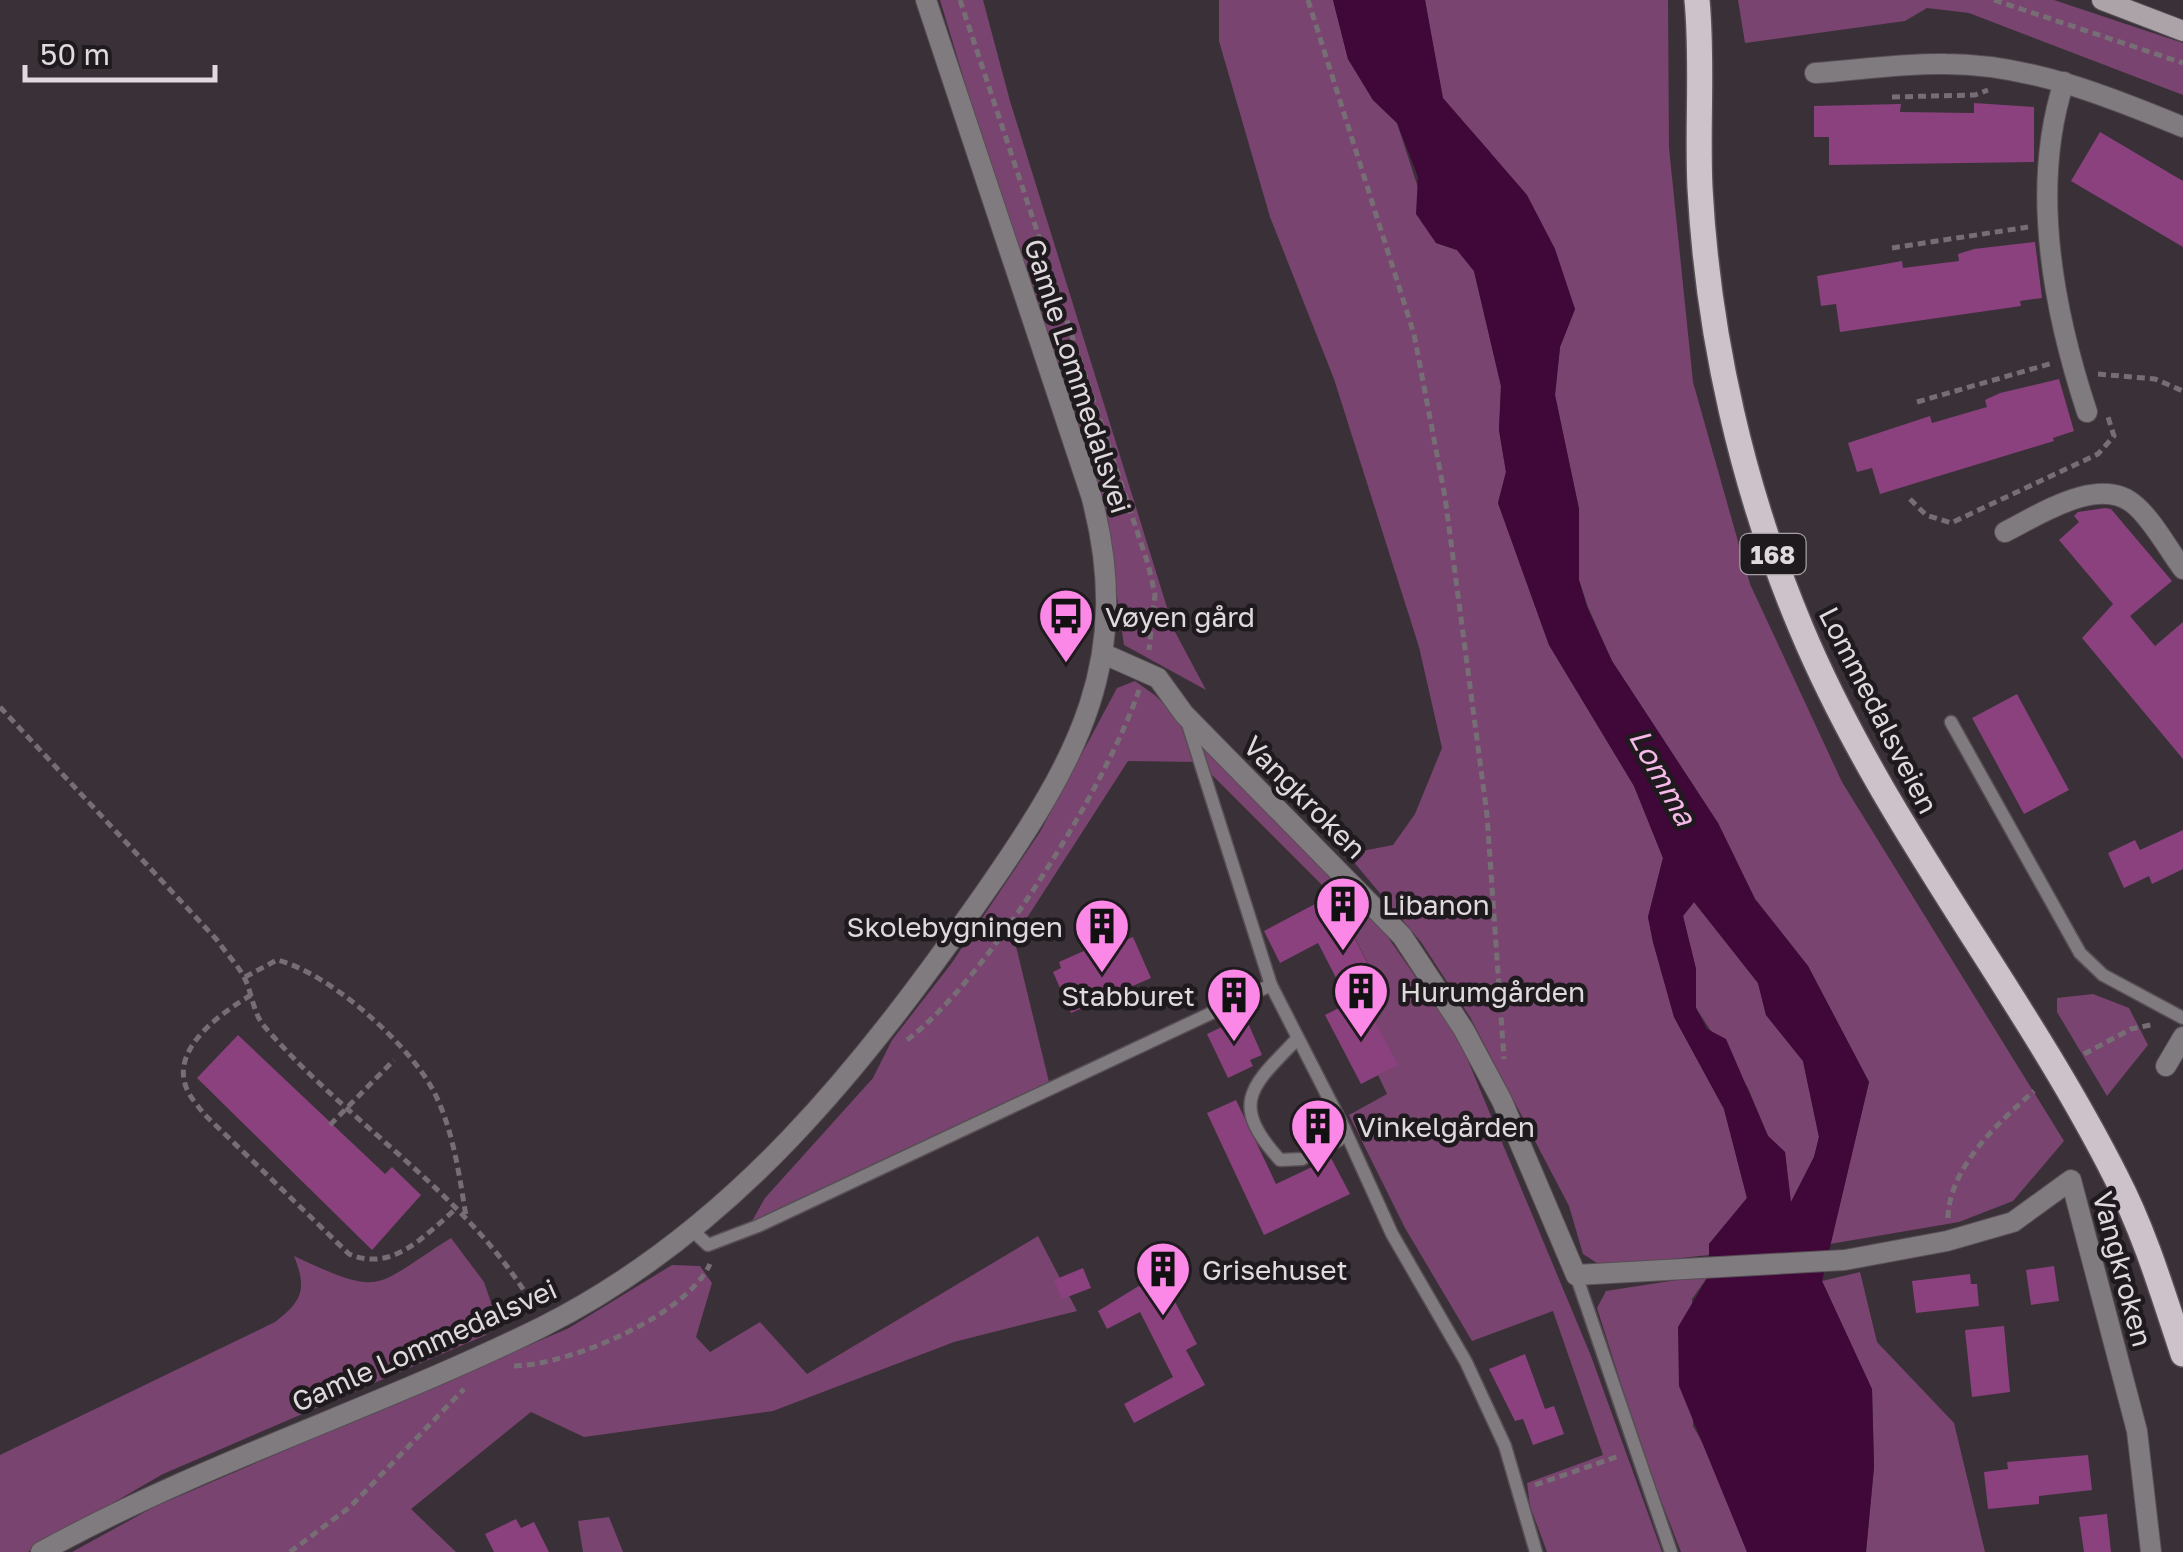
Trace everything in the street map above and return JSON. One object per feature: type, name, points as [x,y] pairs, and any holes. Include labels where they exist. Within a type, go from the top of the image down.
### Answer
[{"type":"main road","name":"Lommedalsveien","points":[[1697,0],[1700,191],[1712,310],[1751,486],[1786,592],[1867,765],[2074,1100],[2118,1180],[2151,1259],[2183,1354]]},
{"type":"main road","name":"Lommedalsveien","points":[[1700,36],[1710,0]]},
{"type":"main road","points":[[2102,0],[2183,32]]},
{"type":"street","name":"Gamle Lommedalsvei","points":[[41,1552],[178,1484],[544,1325],[692,1230],[807,1125],[875,1046],[1030,828],[1082,728],[1104,654],[1108,574],[1091,495],[926,0]]},
{"type":"street","points":[[1815,73],[1944,64],[2022,72],[2064,82],[2183,128]]},
{"type":"street","points":[[2064,82],[2046,148],[2048,224],[2073,366],[2087,412]]},
{"type":"street","points":[[2005,532],[2085,497],[2118,494],[2136,506],[2183,570]]},
{"type":"street","name":"Vangkroken","points":[[1104,654],[1146,670],[1169,689],[1184,714],[1402,936],[1464,1030],[1502,1101],[1576,1275],[1845,1260],[1947,1242],[2014,1222],[2071,1180],[2137,1430],[2151,1552]]},
{"type":"street","points":[[2166,1066],[2183,1037]]},
{"type":"lane","points":[[1184,714],[1271,985],[1344,1128],[1392,1234],[1466,1362],[1505,1446],[1536,1552]]},
{"type":"lane","points":[[1951,722],[2080,953],[2102,975],[2183,1018]]},
{"type":"lane","points":[[692,1230],[708,1246],[1271,985]]},
{"type":"lane","points":[[1298,1038],[1253,1085],[1248,1105],[1265,1144],[1280,1160],[1302,1159],[1339,1140],[1344,1128]]},
{"type":"lane","name":"Vangkroken","points":[[1576,1275],[1671,1552]]},
{"type":"path","points":[[902,1044],[952,1002],[1044,868],[1116,748],[1146,670],[1154,624],[1155,594],[1148,564],[960,0]]},
{"type":"path","points":[[1308,0],[1414,334],[1446,496],[1487,814],[1505,1052],[1502,1101]]},
{"type":"path","points":[[1994,0],[2183,63]]},
{"type":"path","points":[[1892,97],[1975,95],[2022,72]]},
{"type":"path","points":[[1892,248],[2048,224]]},
{"type":"path","points":[[1916,402],[2073,366],[2155,379],[2183,391]]},
{"type":"path","points":[[1910,499],[1926,515],[1951,523],[2098,454],[2110,446],[2113,425],[2106,414],[2087,412]]},
{"type":"path","points":[[0,707],[216,940],[244,978],[260,1022],[334,1098],[427,1176],[457,1208],[515,1276],[544,1325]]},
{"type":"path","points":[[244,978],[277,960],[299,965],[375,1022],[413,1062],[433,1089],[450,1131],[467,1219]]},
{"type":"path","points":[[250,995],[220,1014],[194,1043],[184,1068],[186,1087],[204,1114],[349,1254],[366,1261],[393,1257],[457,1208]]},
{"type":"path","points":[[2084,1054],[2132,1029],[2168,1022]]},
{"type":"path","points":[[330,1124],[394,1060]]},
{"type":"path","points":[[1947,1242],[1948,1208],[1968,1162],[1997,1124],[2034,1091]]},
{"type":"path","points":[[508,1366],[545,1363],[584,1350],[662,1313],[688,1295],[704,1276],[720,1240]]},
{"type":"path","points":[[290,1552],[350,1507],[468,1386]]},
{"type":"path","points":[[1518,1489],[1635,1451]]},
{"type":"shaded area","points":[[940,0],[983,0],[1010,101],[1174,630],[1206,690],[1124,645],[1103,500],[1000,199]]},
{"type":"shaded area","points":[[1219,0],[1333,0],[1348,59],[1373,100],[1397,123],[1436,243],[1457,250],[1474,271],[1501,386],[1499,430],[1506,472],[1498,503],[1549,645],[1634,786],[1663,858],[1648,917],[1653,942],[1674,1017],[1724,1109],[1747,1198],[1709,1244],[1709,1255],[1615,1265],[1597,1263],[1583,1254],[1569,1206],[1470,1017],[1421,942],[1347,854],[1393,845],[1415,814],[1442,748],[1419,647],[1334,379],[1270,217],[1219,41]]},
{"type":"shaded area","points":[[1425,0],[1668,0],[1669,148],[1693,382],[1750,584],[1842,782],[2064,1141],[2013,1201],[1959,1222],[1830,1244],[1869,1082],[1808,966],[1755,899],[1718,823],[1612,661],[1588,607],[1579,580],[1579,509],[1555,395],[1560,347],[1575,309],[1490,152],[1442,98]]},
{"type":"shaded area","points":[[1738,0],[2054,0],[2183,43],[2183,95],[1969,13],[1927,8],[1905,21],[1745,43]]},
{"type":"shaded area","points":[[1135,681],[1156,696],[1378,923],[1459,1039],[1591,1356],[1662,1552],[1547,1552],[1530,1506],[1527,1483],[1603,1455],[1553,1311],[1472,1341],[1405,1228],[1349,1115],[1387,1094],[1378,1075],[1397,1065],[1359,990],[1377,980],[1332,895],[1199,762],[1128,761],[1014,938],[1049,1082],[752,1221],[765,1198],[873,1078],[892,1040],[951,964],[1040,832],[1117,688]]},
{"type":"shaded area","points":[[1694,902],[1758,983],[1766,1015],[1803,1061],[1819,1137],[1814,1157],[1790,1204],[1785,1152],[1768,1136],[1748,1088],[1696,1008],[1696,969],[1683,916]]},
{"type":"shaded area","points":[[2093,994],[2129,1008],[2148,1045],[2107,1096],[2057,1012],[2057,998]]},
{"type":"shaded area","points":[[1038,1236],[1077,1311],[954,1342],[773,1411],[584,1437],[531,1412],[411,1509],[456,1552],[72,1552],[154,1507],[569,1328],[672,1265],[700,1266],[712,1283],[696,1337],[710,1352],[760,1322],[807,1374]]},
{"type":"shaded area","points":[[451,1238],[484,1282],[494,1311],[486,1335],[163,1474],[28,1552],[0,1552],[0,1455],[275,1322],[292,1307],[300,1293],[294,1256],[346,1278],[377,1282]]},
{"type":"shaded area","points":[[1860,1272],[1877,1342],[1954,1423],[1985,1552],[1866,1552],[1874,1467],[1872,1390],[1822,1281]]},
{"type":"shaded area","points":[[1709,1275],[1692,1299],[1693,1426],[1714,1463],[1747,1552],[1681,1552],[1645,1459],[1597,1308],[1606,1291]]},
{"type":"shaded area","points":[[609,1517],[623,1552],[583,1552],[578,1521]]},
{"type":"water","name":"Lomma","points":[[1333,0],[1425,0],[1443,98],[1527,195],[1555,249],[1575,309],[1560,347],[1555,395],[1579,509],[1579,580],[1587,607],[1612,661],[1718,823],[1755,899],[1808,966],[1869,1082],[1822,1281],[1872,1389],[1874,1467],[1866,1552],[1747,1552],[1679,1386],[1678,1327],[1709,1275],[1709,1244],[1747,1198],[1724,1109],[1674,1017],[1653,942],[1648,917],[1663,858],[1634,786],[1549,645],[1498,503],[1506,472],[1499,430],[1501,386],[1474,271],[1457,250],[1436,243],[1416,214],[1418,177],[1397,123],[1373,100],[1348,59]],"holes":[[[1694,902],[1758,983],[1766,1015],[1803,1061],[1819,1137],[1814,1157],[1791,1202],[1785,1152],[1768,1136],[1726,1039],[1707,1029],[1696,1008],[1696,969],[1683,916]]]},
{"type":"building","points":[[1974,103],[2034,107],[2034,162],[1829,165],[1829,137],[1814,137],[1814,106],[1901,104],[1900,112],[1974,113]]},
{"type":"building","points":[[2100,132],[2183,181],[2183,247],[2071,181]]},
{"type":"building","points":[[2035,242],[2042,298],[2020,301],[2021,306],[1840,332],[1836,304],[1821,306],[1817,276],[1902,261],[1903,268],[1959,261],[1958,254],[1974,249]]},
{"type":"building","points":[[2059,379],[2074,431],[2053,438],[2054,441],[1880,494],[1872,468],[1857,472],[1848,443],[1930,416],[1932,423],[1987,407],[1985,400],[2000,393]]},
{"type":"building","points":[[2111,509],[2172,581],[2130,616],[2155,646],[2183,622],[2183,759],[2082,638],[2113,604],[2059,540],[2079,522],[2074,516],[2078,512]]},
{"type":"building","points":[[2017,694],[2069,790],[2024,814],[1972,718]]},
{"type":"building","points":[[2183,830],[2183,869],[2152,884],[2149,876],[2124,888],[2108,853],[2135,840],[2140,850]]},
{"type":"building","name":"Libanon","points":[[1332,895],[1377,981],[1346,997],[1318,943],[1280,963],[1264,931]]},
{"type":"building","name":"Skolebygningen","points":[[1133,937],[1151,978],[1071,1013],[1053,972],[1061,968],[1059,962],[1113,938],[1116,944]]},
{"type":"building","name":"Hurumgården","points":[[1362,996],[1398,1065],[1361,1084],[1325,1015]]},
{"type":"building","name":"Stabburet","points":[[1245,1016],[1262,1055],[1250,1060],[1253,1066],[1228,1078],[1207,1034]]},
{"type":"building","points":[[238,1035],[385,1174],[392,1167],[421,1195],[372,1250],[197,1078]]},
{"type":"building","name":"Vinkelgården","points":[[1236,1100],[1276,1184],[1331,1158],[1350,1194],[1264,1235],[1207,1113]]},
{"type":"building","points":[[2054,1266],[2059,1301],[2031,1305],[2026,1270]]},
{"type":"building","points":[[1083,1268],[1091,1288],[1062,1299],[1054,1280]]},
{"type":"building","points":[[1160,1273],[1197,1344],[1186,1350],[1205,1385],[1134,1423],[1124,1404],[1173,1377],[1140,1312],[1107,1329],[1098,1311]]},
{"type":"building","points":[[1970,1274],[1971,1284],[1977,1284],[1979,1306],[1916,1313],[1912,1281]]},
{"type":"building","points":[[2004,1326],[2010,1392],[1972,1397],[1965,1330]]},
{"type":"building","points":[[1525,1354],[1545,1409],[1554,1406],[1564,1434],[1533,1445],[1523,1419],[1515,1421],[1489,1369]]},
{"type":"building","points":[[2088,1455],[2092,1490],[2039,1496],[2039,1504],[1988,1509],[1984,1472],[2008,1469],[2007,1462]]},
{"type":"building","points":[[2107,1514],[2111,1552],[2084,1552],[2079,1517]]},
{"type":"building","points":[[516,1519],[521,1528],[534,1522],[549,1552],[494,1552],[485,1534]]},
{"type":"place","name":"Vøyen gård","points":[[1066,665]]},
{"type":"place","name":"Libanon","points":[[1343,953]]},
{"type":"place","name":"Skolebygningen","points":[[1102,975]]},
{"type":"place","name":"Hurumgården","points":[[1361,1040]]},
{"type":"place","name":"Stabburet","points":[[1234,1044]]},
{"type":"place","name":"Vinkelgården","points":[[1318,1175]]},
{"type":"place","name":"Grisehuset","points":[[1163,1318]]}]
